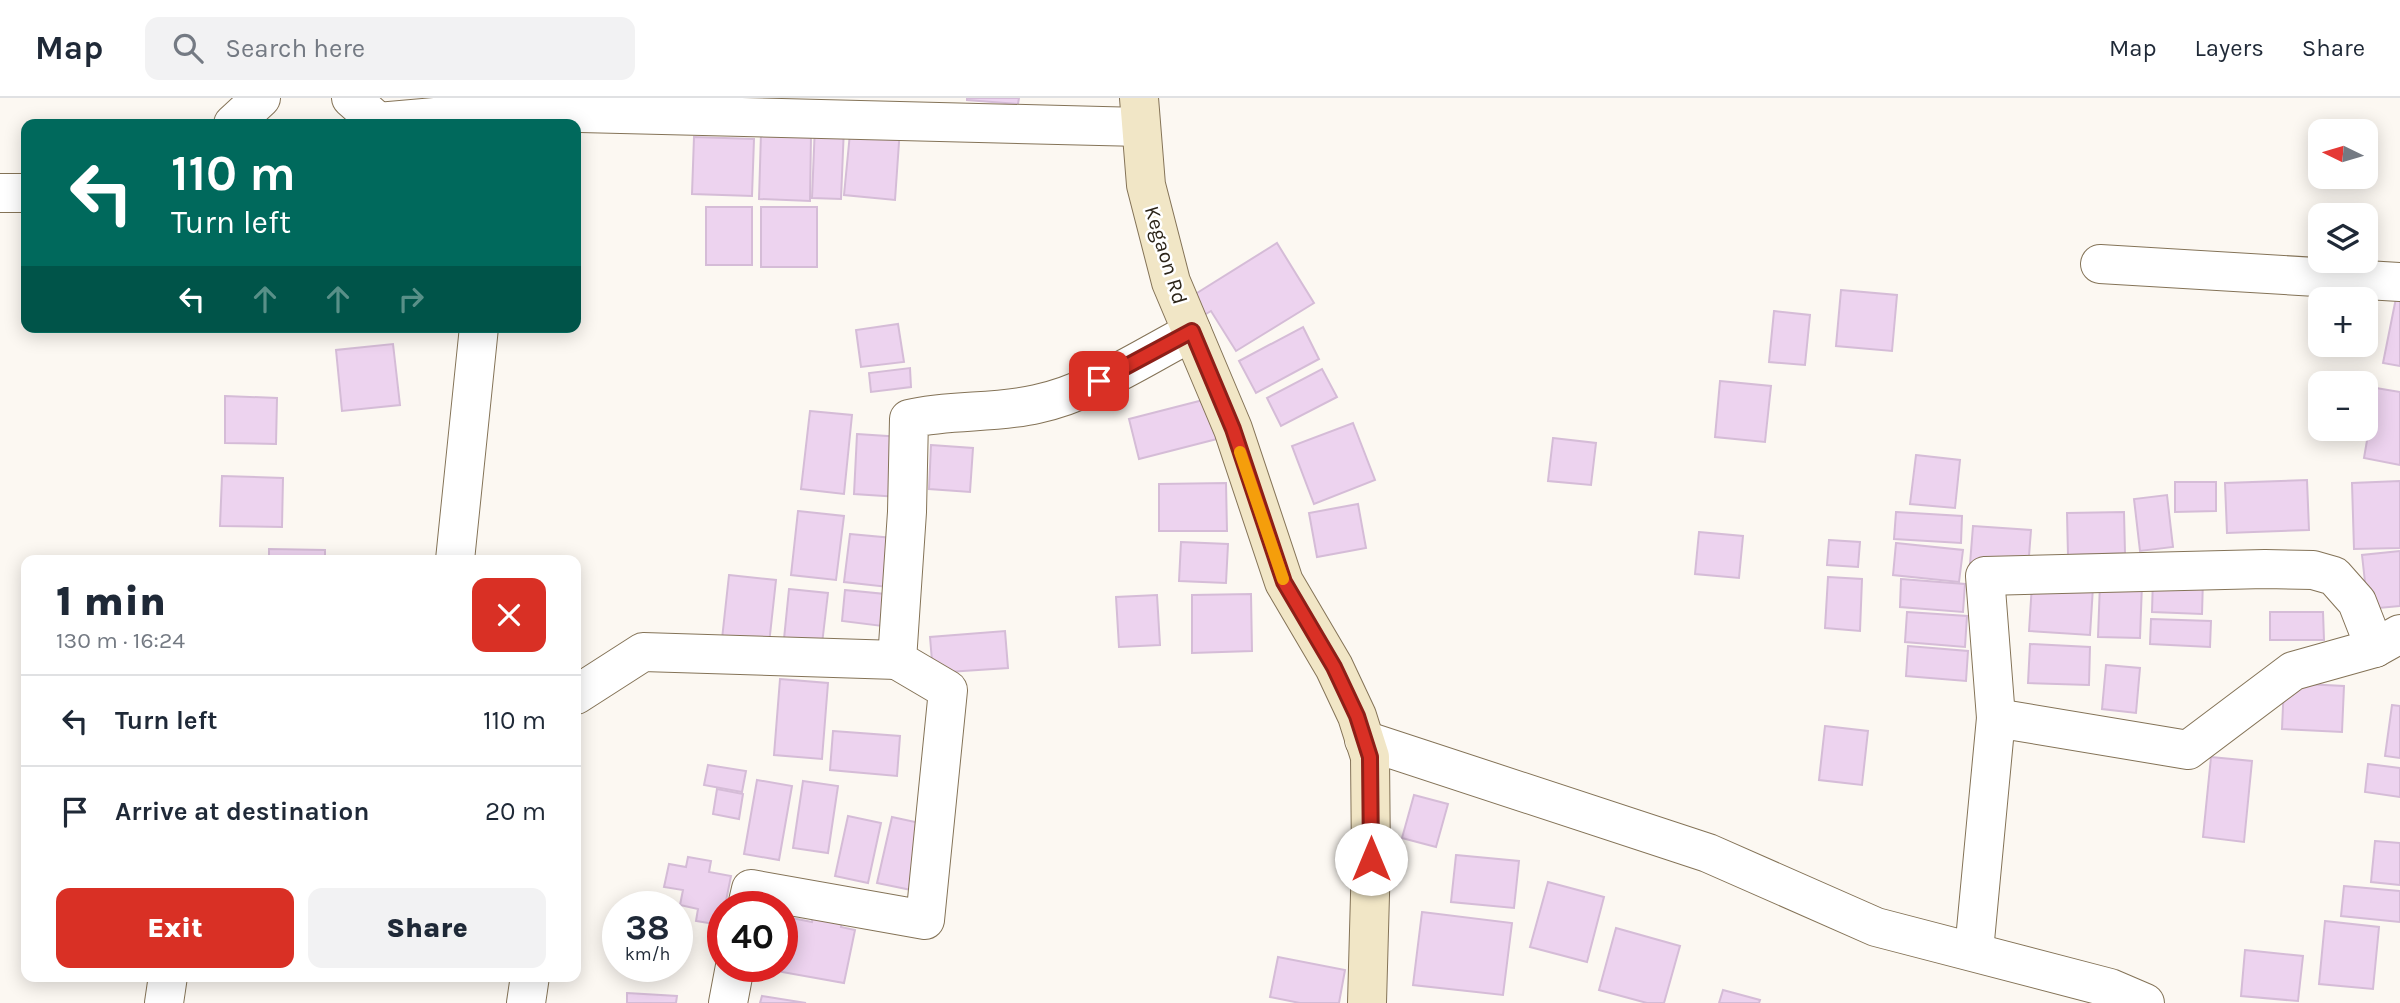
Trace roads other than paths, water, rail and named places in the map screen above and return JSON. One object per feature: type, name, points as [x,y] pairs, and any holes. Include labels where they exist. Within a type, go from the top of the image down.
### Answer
[{"type":"street","points":[[238,119],[261,98]]},
{"type":"street","points":[[351,98],[375,119]]},
{"type":"street","points":[[412,119],[504,111],[1140,112]]},
{"type":"street","name":"Kegaon Rd","points":[[1140,112],[1146,185],[1171,282],[1233,429],[1284,582],[1334,667],[1357,716],[1370,757],[1371,859],[1367,1003]]},
{"type":"street","points":[[0,193],[21,193]]},
{"type":"street","points":[[2100,264],[2400,282]]},
{"type":"street","points":[[897,660],[907,512],[909,419],[933,414],[1034,405],[1072,395],[1192,331]]},
{"type":"street","points":[[456,555],[478,333]]},
{"type":"street","points":[[1974,951],[1996,718],[1985,576],[2313,570],[2334,576],[2388,641],[2294,671],[2188,750],[1996,718]]},
{"type":"street","points":[[581,692],[643,652],[897,660],[948,690],[925,920],[798,897]]},
{"type":"street","points":[[1364,740],[1708,853],[1876,927],[2110,988],[2145,1003]]},
{"type":"street","points":[[164,1003],[167,982]]},
{"type":"street","points":[[526,1003],[529,982]]},
{"type":"street","points":[[727,1003],[732,982]]}]
